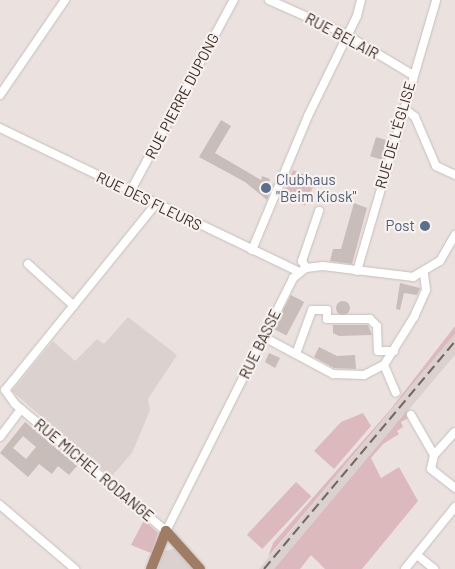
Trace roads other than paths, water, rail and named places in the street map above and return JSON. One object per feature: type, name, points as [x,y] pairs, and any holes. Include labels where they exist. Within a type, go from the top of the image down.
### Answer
[{"type":"main road","points":[[151,569],[166,531],[200,569]]},
{"type":"street","points":[[0,95],[65,0]]},
{"type":"street","name":"RUE PIERRE DUPONG","points":[[130,192],[234,0]]},
{"type":"street","name":"RUE BELAIR","points":[[269,0],[348,36],[413,75]]},
{"type":"street","points":[[252,250],[308,116],[348,36],[361,0]]},
{"type":"street","name":"RUE DE L'ÉGLISE","points":[[357,271],[436,0]]},
{"type":"street","points":[[404,108],[415,117],[436,166],[455,175]]},
{"type":"street","name":"RUE DES FLEURS","points":[[0,128],[155,205],[252,250],[302,270]]},
{"type":"street","points":[[28,264],[74,306],[155,205]]},
{"type":"street","points":[[319,212],[302,261],[302,270],[323,266],[397,277],[424,273],[444,256],[455,235]]},
{"type":"street","name":"RUE BASSE","points":[[166,531],[262,336],[302,270]]},
{"type":"street","points":[[262,336],[343,377],[364,375],[384,365],[394,351],[426,290],[424,273]]},
{"type":"street","name":"RUE MICHEL RODANGE","points":[[74,306],[9,382],[6,396],[166,531]]},
{"type":"street","points":[[296,354],[312,310],[327,310],[327,319],[370,319],[377,326],[378,351],[394,351]]},
{"type":"street","points":[[384,365],[396,393]]},
{"type":"street","points":[[0,437],[21,409]]},
{"type":"street","points":[[411,415],[434,455]]},
{"type":"street","points":[[455,432],[434,455],[431,469],[455,488]]},
{"type":"street","points":[[0,505],[75,569]]},
{"type":"street","points":[[405,569],[455,507]]},
{"type":"street","points":[[416,555],[434,569]]},
{"type":"railway","points":[[264,569],[455,341]]},
{"type":"place","name":"Clubhaus \"Beim Kiosk\"","points":[[266,188]]},
{"type":"place","name":"Post","points":[[425,226]]}]
